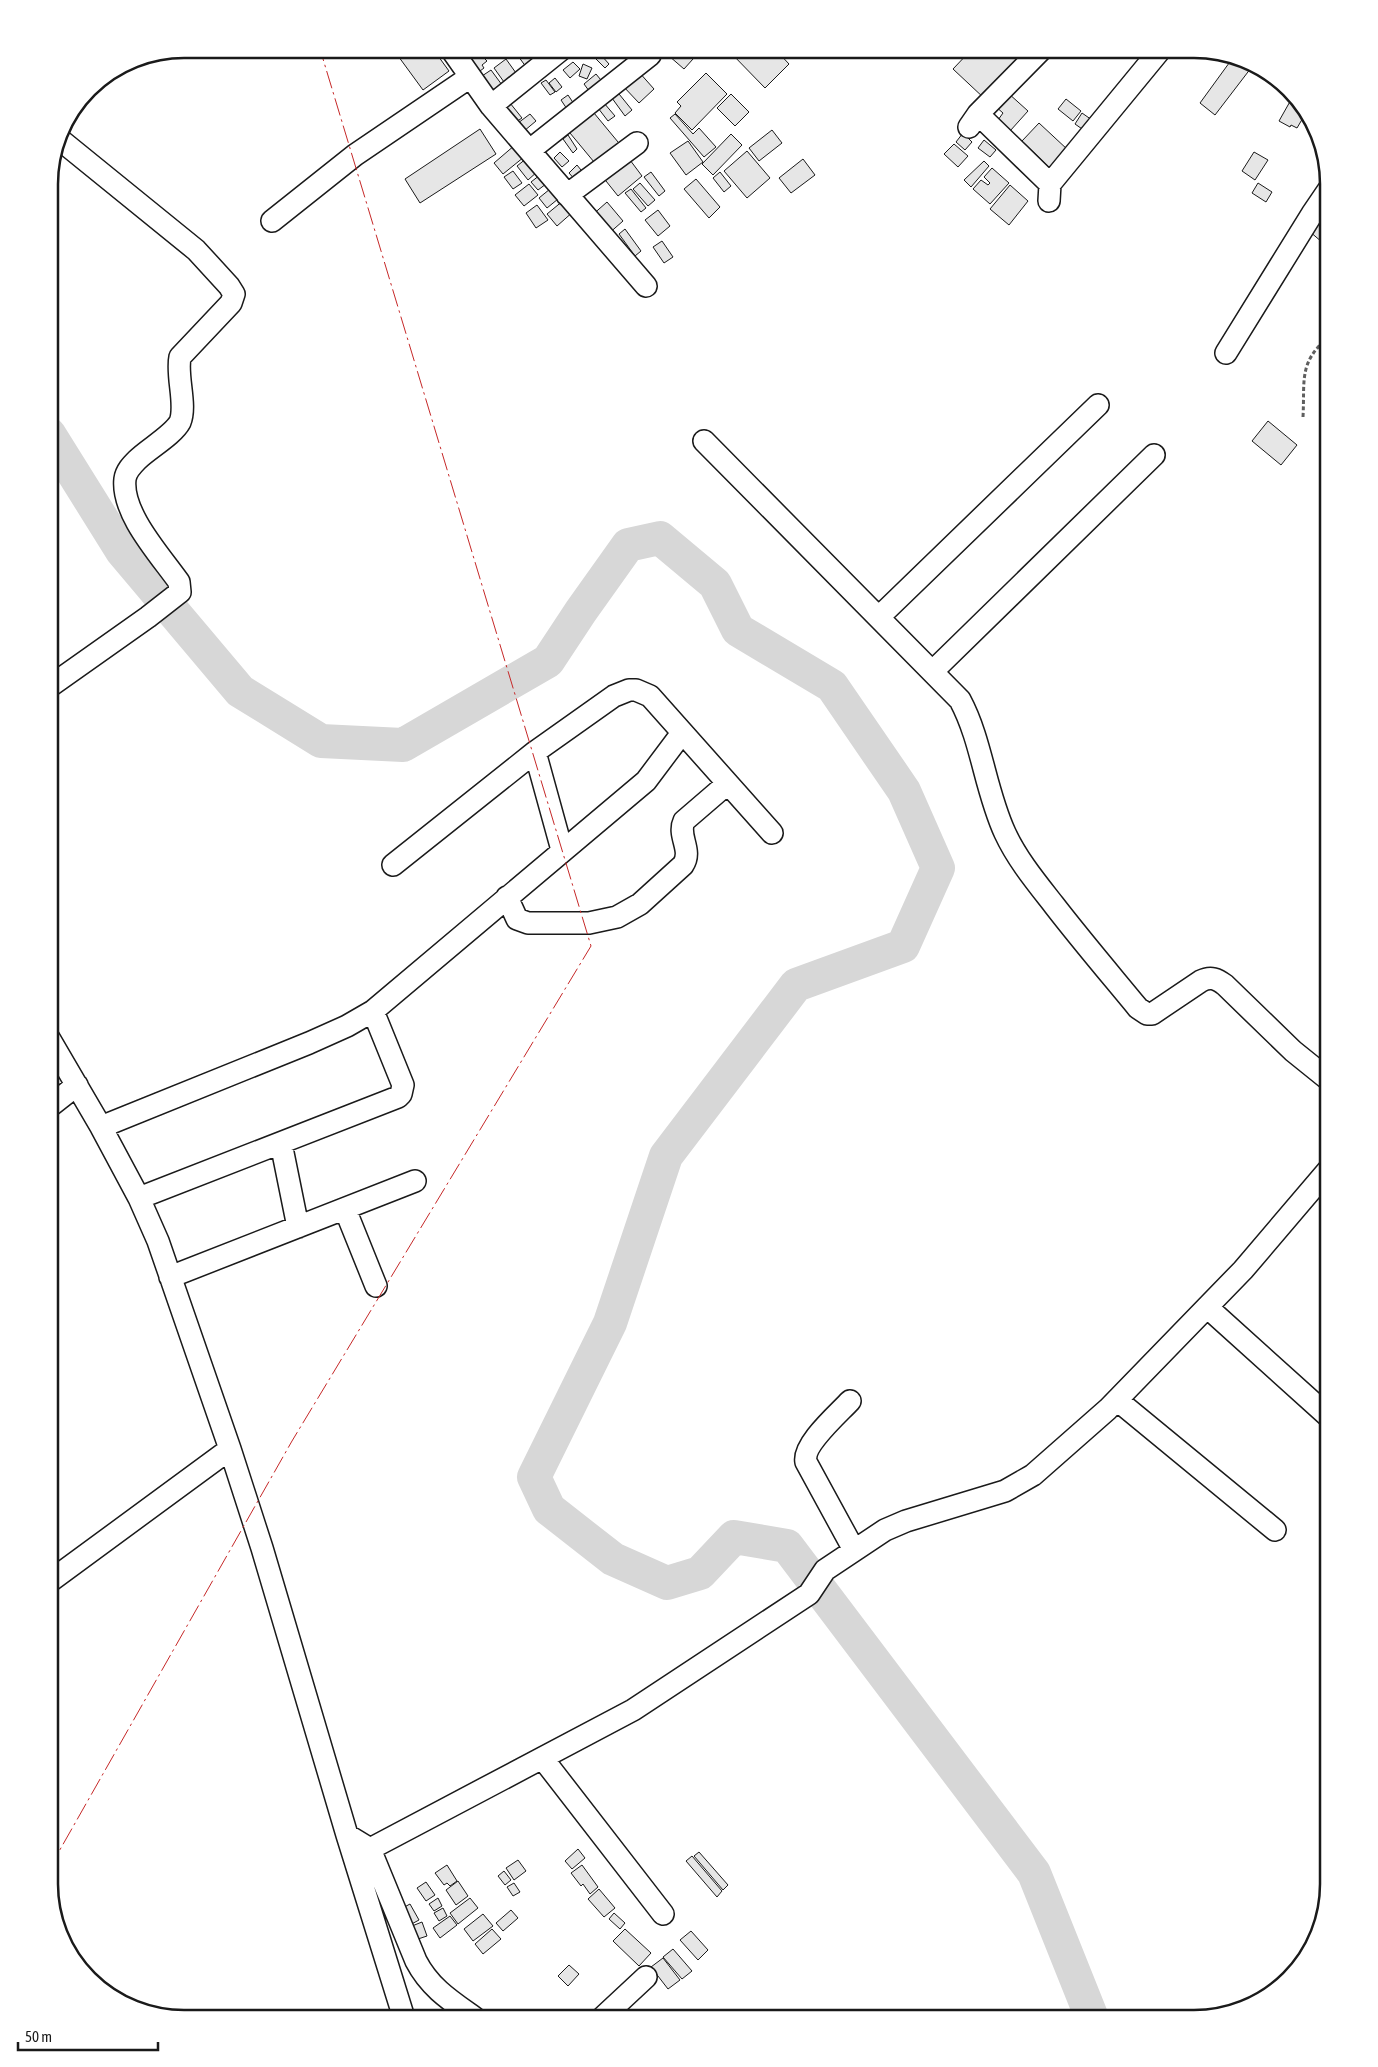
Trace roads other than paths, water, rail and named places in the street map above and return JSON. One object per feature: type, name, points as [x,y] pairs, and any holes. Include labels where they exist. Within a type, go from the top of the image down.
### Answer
[{"type":"street","points":[[491,106],[552,57]]},
{"type":"street","points":[[530,150],[647,57]]},
{"type":"street","points":[[1034,58],[974,120],[1050,193],[1154,58]]},
{"type":"street","points":[[272,221],[355,156],[464,59],[491,106],[646,286]]},
{"type":"street","points":[[58,681],[180,592],[180,586],[134,515],[129,503],[125,479],[130,467],[138,458],[178,424],[182,413],[180,357],[231,303],[234,294],[196,250],[64,143]]},
{"type":"street","points":[[567,195],[637,143]]},
{"type":"street","points":[[1226,353],[1320,202]]},
{"type":"street","points":[[879,617],[1098,405]]},
{"type":"street","points":[[704,442],[960,700],[965,709],[997,813],[1012,847],[1031,876],[1138,1008],[1147,1014],[1152,1014],[1201,981],[1210,977],[1214,978],[1225,985],[1293,1051],[1320,1073]]},
{"type":"street","points":[[933,671],[1154,455]]},
{"type":"street","points":[[393,865],[535,752],[614,696],[629,690],[644,692],[650,696],[772,833]]},
{"type":"street","points":[[102,1127],[308,1043],[347,1026],[373,1011],[646,781],[682,733]]},
{"type":"street","points":[[535,752],[562,850]]},
{"type":"street","points":[[507,897],[517,919],[528,923],[589,923],[603,921],[629,912],[683,865],[688,855],[682,830],[684,821],[727,784]]},
{"type":"street","points":[[139,1198],[393,1099],[401,1094],[403,1085],[373,1011]]},
{"type":"street","points":[[58,1053],[102,1127],[139,1198],[158,1241],[262,1548],[347,1835],[401,2009]]},
{"type":"street","points":[[58,1100],[77,1085]]},
{"type":"street","points":[[281,1143],[298,1227]]},
{"type":"street","points":[[370,1848],[633,1710],[809,1594],[825,1570],[884,1530],[906,1521],[987,1498],[1019,1485],[1044,1466],[1117,1400],[1242,1270],[1320,1179]]},
{"type":"street","points":[[170,1277],[415,1180]]},
{"type":"street","points":[[345,1209],[376,1286]]},
{"type":"street","points":[[1207,1307],[1320,1408]]},
{"type":"street","points":[[1117,1400],[1275,1530]]},
{"type":"street","points":[[850,1401],[814,1440],[805,1452],[804,1457],[854,1550]]},
{"type":"street","points":[[58,1575],[230,1449]]},
{"type":"street","points":[[543,1758],[663,1914]]},
{"type":"street","points":[[347,1835],[370,1848],[416,1961],[425,1978],[463,2009]]},
{"type":"street","points":[[611,2009],[646,1977]]},
{"type":"waterway","points":[[58,448],[122,551],[240,691],[321,741],[403,745],[548,661],[628,545],[660,538],[715,584],[738,630],[832,686],[904,791],[938,868],[903,946],[796,985],[666,1156],[610,1323],[534,1477],[549,1509],[613,1559],[667,1583],[700,1573],[734,1537],[787,1546],[1034,1873],[1089,2010]]}]
